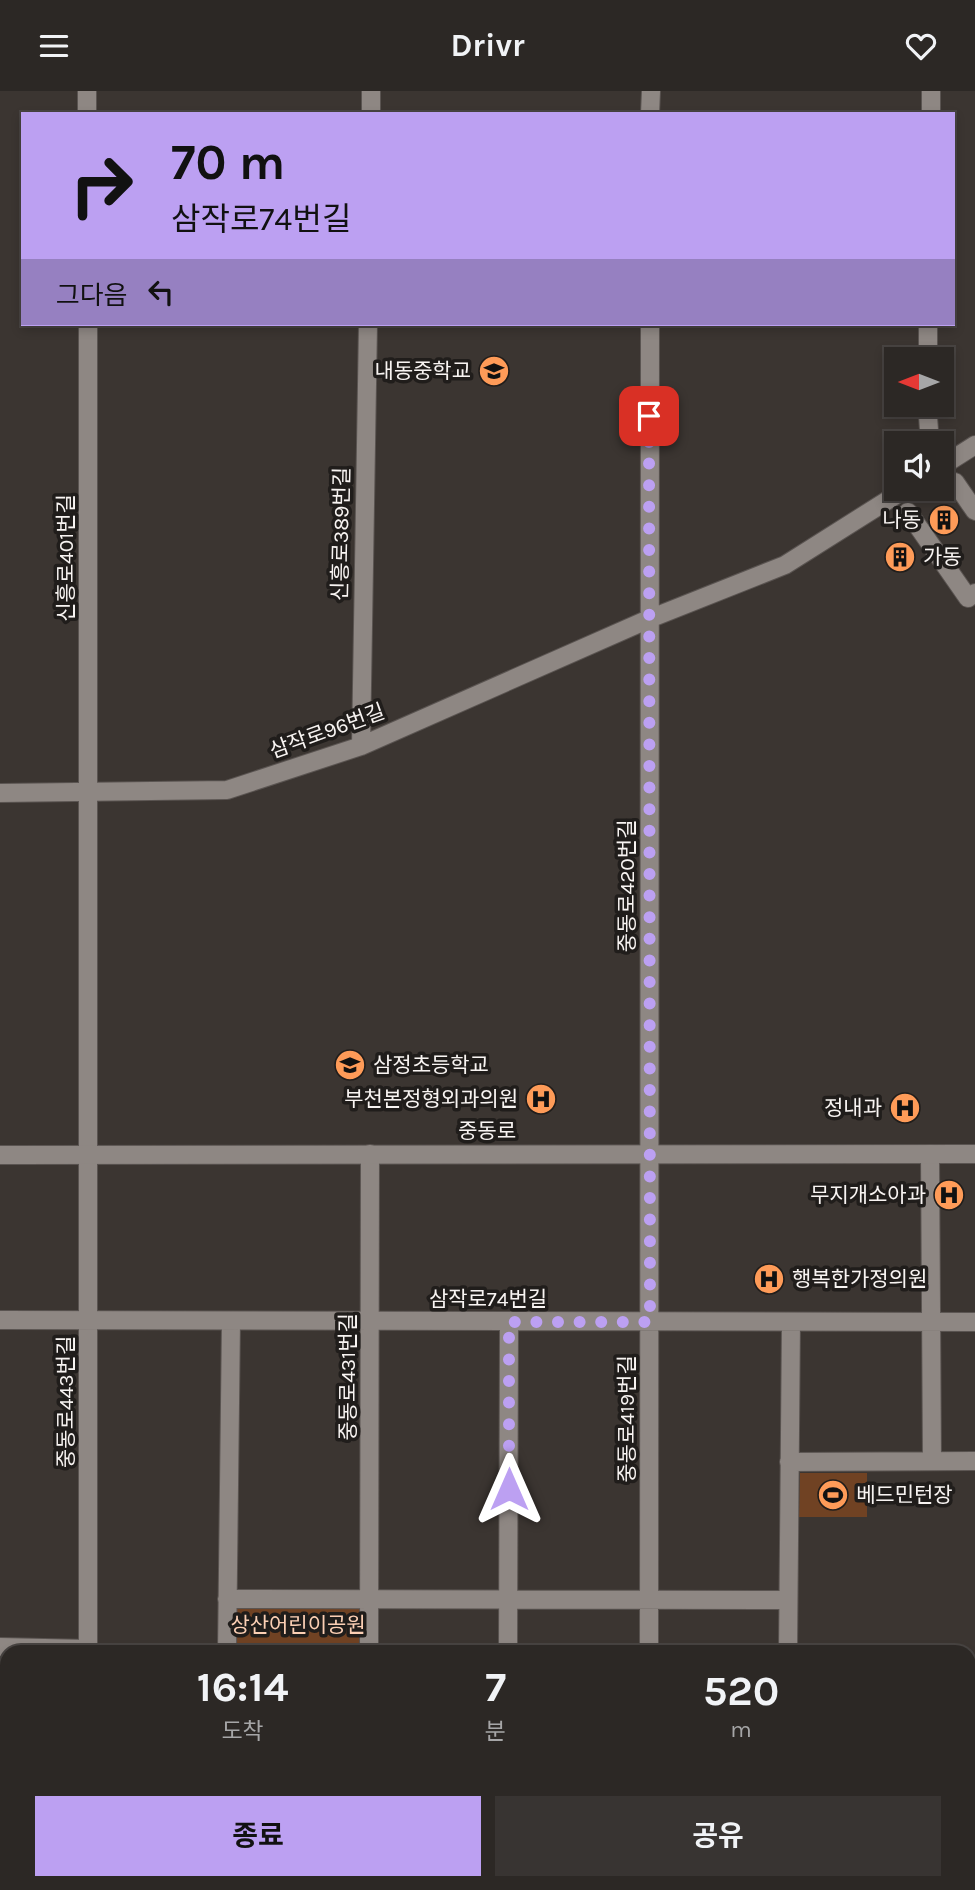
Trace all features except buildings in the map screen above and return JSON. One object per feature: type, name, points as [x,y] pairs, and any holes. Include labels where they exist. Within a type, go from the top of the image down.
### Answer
[{"type":"street","points":[[87,91],[87,112]]},
{"type":"street","points":[[371,91],[371,112]]},
{"type":"street","points":[[650,91],[650,112]]},
{"type":"street","points":[[931,91],[931,112]]},
{"type":"street","name":"신흥로401번길","points":[[88,326],[90,1155]]},
{"type":"street","name":"신흥로389번길","points":[[361,746],[368,326]]},
{"type":"street","name":"중동로420번길","points":[[650,326],[650,1154]]},
{"type":"street","points":[[928,326],[928,347]]},
{"type":"street","points":[[954,458],[975,445]]},
{"type":"street","points":[[955,482],[975,512]]},
{"type":"street","name":"삼작로96번길","points":[[0,793],[227,790],[361,746],[649,619],[785,565],[886,501]]},
{"type":"street","points":[[908,512],[968,598],[975,593]]},
{"type":"street","name":"중동로431번길","points":[[369,1645],[372,1321],[370,1154]]},
{"type":"street","name":"중동로419번길","points":[[649,1645],[650,1154]]},
{"type":"street","points":[[930,1154],[932,1461]]},
{"type":"street","name":"중동로","points":[[0,1155],[975,1154]]},
{"type":"street","name":"중동로443번길","points":[[90,1155],[91,1645]]},
{"type":"street","name":"삼작로74번길","points":[[0,1320],[975,1322]]},
{"type":"street","points":[[227,1645],[231,1321]]},
{"type":"street","points":[[508,1645],[509,1322]]},
{"type":"street","points":[[788,1645],[791,1322]]},
{"type":"street","points":[[789,1462],[975,1461]]},
{"type":"street","points":[[227,1599],[788,1600]]},
{"type":"green space","name":"베드민턴장","points":[[800,1473],[867,1473],[867,1517],[799,1517]]},
{"type":"green space","name":"상산어린이공원","points":[[227,1599],[369,1601],[369,1645],[227,1645]]},
{"type":"place","name":"내동중학교","points":[[494,371]]},
{"type":"place","name":"나동","points":[[944,520]]},
{"type":"place","name":"가동","points":[[900,557]]},
{"type":"place","name":"삼정초등학교","points":[[350,1065]]},
{"type":"place","name":"부천본정형외과의원","points":[[541,1099]]},
{"type":"place","name":"정내과","points":[[905,1108]]},
{"type":"place","name":"무지개소아과","points":[[949,1195]]},
{"type":"place","name":"행복한가정의원","points":[[769,1279]]},
{"type":"place","name":"베드민턴장","points":[[833,1495]]},
{"type":"route","points":[[509,1489],[509,1322],[650,1322],[649,416]]}]
